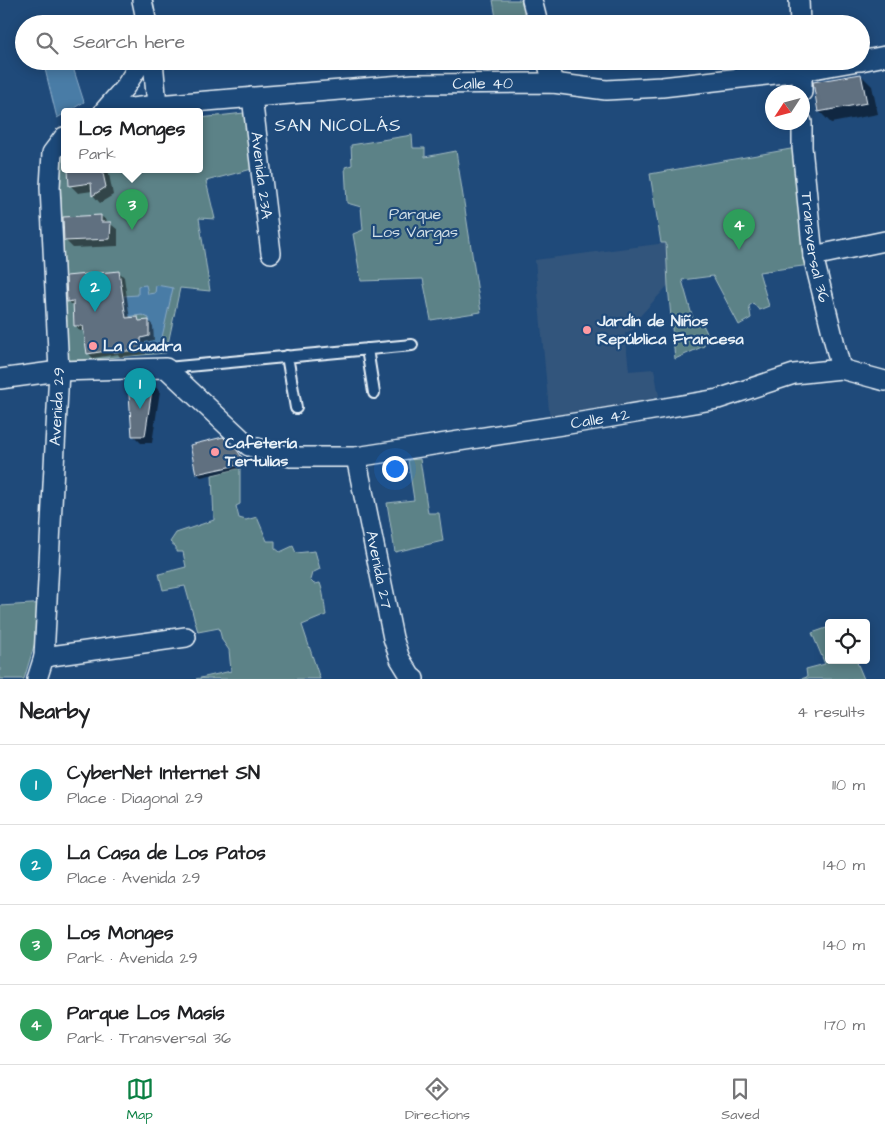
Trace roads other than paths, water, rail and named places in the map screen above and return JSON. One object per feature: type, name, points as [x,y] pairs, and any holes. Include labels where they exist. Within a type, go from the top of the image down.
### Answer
[{"type":"street","points":[[142,0],[145,15]]},
{"type":"street","points":[[532,0],[536,15]]},
{"type":"street","points":[[799,0],[800,15]]},
{"type":"street","name":"Calle 40","points":[[870,59],[885,56]]},
{"type":"street","points":[[108,108],[136,70]]},
{"type":"street","points":[[154,70],[157,105]]},
{"type":"street","points":[[549,70],[553,83]]},
{"type":"street","name":"Calle 40","points":[[131,108],[414,84],[553,83],[606,90],[662,87],[775,70]]},
{"type":"street","points":[[802,70],[802,85]]},
{"type":"street","name":"Avenida 23A","points":[[252,97],[271,253]]},
{"type":"street","name":"Transversal 36","points":[[802,130],[813,256],[841,369]]},
{"type":"street","name":"Avenida 29","points":[[37,679],[44,657],[59,371],[50,187],[52,153],[61,141]]},
{"type":"street","points":[[813,256],[885,242]]},
{"type":"street","points":[[0,379],[59,371],[166,368]]},
{"type":"street","name":"Calle 42","points":[[166,368],[249,446],[291,457],[356,457],[718,400],[794,374],[841,369]]},
{"type":"street","points":[[841,369],[885,381]]},
{"type":"street","name":"Avenida 27","points":[[356,457],[393,638],[400,659],[414,679]]},
{"type":"street","points":[[44,657],[186,637]]},
{"type":"lane","points":[[166,368],[412,345]]},
{"type":"lane","points":[[367,349],[374,393]]},
{"type":"lane","points":[[287,356],[296,408]]},
{"type":"place","name":"Los Monges","points":[[132,230]]},
{"type":"place","name":"Parque Los Masís","points":[[739,250]]},
{"type":"place","name":"La Casa de Los Patos","points":[[95,312]]},
{"type":"place","name":"Jardín de Niños República Francesa","points":[[587,330]]},
{"type":"place","name":"La Cuadra","points":[[93,346]]},
{"type":"place","name":"CyberNet Internet SN","points":[[140,409]]},
{"type":"place","name":"Cafetería Tertulias","points":[[215,452]]},
{"type":"district","name":"SAN NICOLÁS","points":[[338,125]]},
{"type":"park label","name":"Parque Los Vargas","points":[[415,223]]}]
